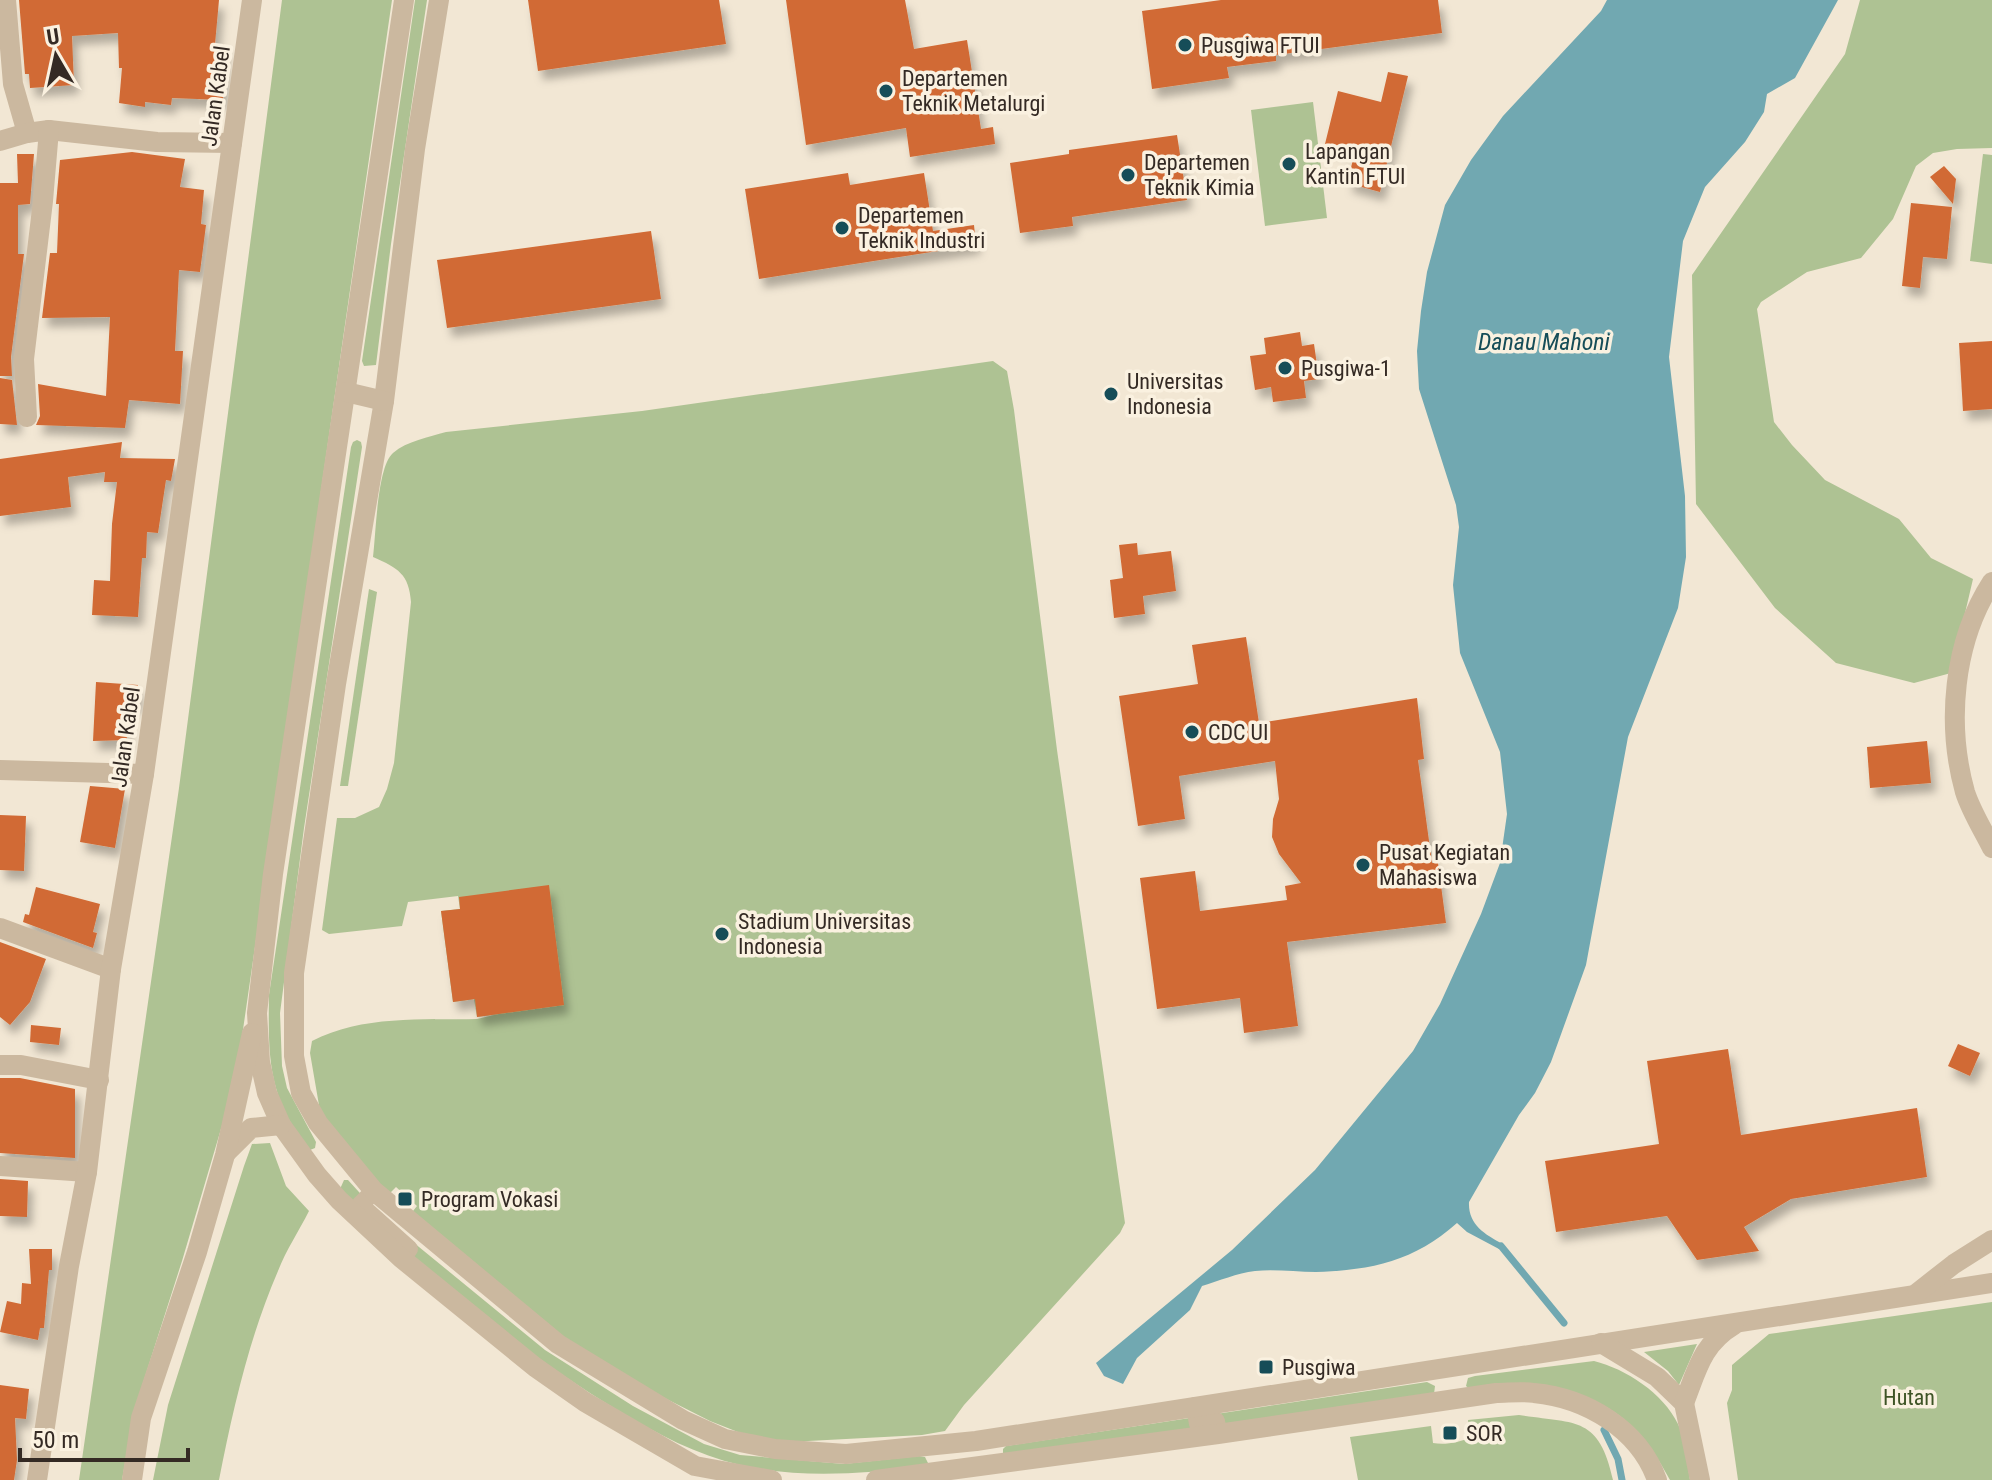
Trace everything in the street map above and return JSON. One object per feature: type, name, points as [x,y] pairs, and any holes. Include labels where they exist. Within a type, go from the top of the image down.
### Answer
[{"type":"street","points":[[6,0],[13,84],[27,133]]},
{"type":"street","name":"Jalan Kabel","points":[[37,1480],[69,1266],[87,1172],[111,969],[144,774],[252,0]]},
{"type":"street","points":[[132,1480],[141,1418],[197,1252],[225,1155],[257,1013],[273,874],[404,0]]},
{"type":"street","points":[[439,0],[415,149],[384,401],[336,684],[294,978],[294,1056],[301,1093],[318,1123],[374,1191],[558,1344],[656,1405],[725,1439],[775,1449],[846,1454],[976,1441],[1992,1283]]},
{"type":"street","points":[[27,417],[24,359],[49,130]]},
{"type":"street","points":[[0,141],[49,130],[157,142],[232,143]]},
{"type":"street","points":[[346,392],[384,401]]},
{"type":"street","points":[[1992,582],[1983,596],[1965,644],[1954,701],[1955,748],[1966,794],[1992,848]]},
{"type":"street","points":[[0,770],[144,774]]},
{"type":"street","points":[[0,928],[111,969]]},
{"type":"street","points":[[257,1013],[260,1062],[267,1093],[281,1125],[331,1192],[401,1258],[535,1367],[619,1424],[695,1466],[772,1480]]},
{"type":"street","points":[[0,1065],[21,1065],[99,1080]]},
{"type":"street","points":[[225,1155],[251,1128],[281,1125]]},
{"type":"street","points":[[0,1166],[87,1172]]},
{"type":"street","points":[[374,1191],[360,1205],[409,1249],[401,1258]]},
{"type":"street","points":[[1914,1296],[1954,1264],[1992,1240]]},
{"type":"street","points":[[1700,1480],[1684,1403],[1703,1354],[1716,1336],[1737,1323]]},
{"type":"street","points":[[1601,1343],[1657,1377],[1684,1403]]},
{"type":"street","points":[[876,1480],[1496,1393],[1533,1392],[1561,1397],[1610,1420],[1640,1449],[1657,1480]]},
{"type":"street","points":[[1195,1406],[1198,1424],[1216,1421],[1218,1434]]},
{"type":"green space","points":[[282,0],[392,0],[236,1078],[135,1408],[122,1480],[79,1480],[179,788]]},
{"type":"green space","points":[[415,0],[427,0],[376,365],[364,366],[362,361]]},
{"type":"green space","points":[[1860,0],[1992,0],[1992,148],[1933,153],[1916,166],[1893,219],[1861,258],[1807,272],[1761,302],[1757,309],[1774,422],[1792,445],[1825,480],[1899,519],[1931,558],[1973,579],[1951,673],[1914,683],[1836,663],[1775,608],[1696,504],[1692,275],[1845,54]]},
{"type":"green space","name":"Lapangan Kantin FTUI","points":[[1313,102],[1327,218],[1265,226],[1251,110]]},
{"type":"green space","points":[[1983,154],[1992,155],[1992,264],[1970,261]]},
{"type":"green space","points":[[993,361],[1007,371],[1014,410],[1057,750],[1125,1223],[1120,1233],[964,1405],[945,1431],[789,1442],[748,1436],[710,1421],[631,1381],[546,1327],[409,1216],[417,1206],[396,1187],[387,1196],[320,1111],[310,1053],[312,1041],[372,1023],[477,1019],[494,1015],[477,1017],[474,999],[453,1002],[441,911],[460,909],[458,896],[408,902],[402,926],[329,934],[322,930],[337,818],[355,818],[379,807],[394,763],[411,602],[408,585],[401,573],[373,557],[384,472],[393,453],[405,445],[446,432],[642,411]]},
{"type":"green space","points":[[357,440],[362,447],[304,828],[280,1013],[282,1066],[287,1088],[316,1142],[315,1148],[310,1150],[286,1113],[273,1077],[269,995],[351,447]]},
{"type":"green space","points":[[369,589],[377,592],[348,786],[340,786]]},
{"type":"green space","points":[[270,1143],[286,1186],[309,1211],[281,1263],[250,1348],[219,1480],[153,1480],[168,1405],[244,1166],[252,1144]]},
{"type":"green space","points":[[344,1180],[348,1180],[408,1238],[545,1350],[633,1406],[704,1444],[740,1455],[844,1464],[919,1456],[925,1457],[928,1463],[921,1468],[876,1472],[785,1472],[724,1461],[678,1443],[633,1420],[508,1336],[439,1279],[340,1189]]},
{"type":"green space","name":"Hutan","points":[[1992,1302],[1992,1480],[1738,1480],[1727,1403],[1732,1390],[1732,1365],[1769,1334]]},
{"type":"green space","points":[[1697,1344],[1679,1385],[1668,1371],[1644,1352]]},
{"type":"green space","points":[[1594,1361],[1631,1376],[1663,1402],[1681,1431],[1690,1480],[1670,1480],[1643,1438],[1621,1417],[1593,1400],[1576,1393],[1470,1389],[1466,1386],[1468,1378],[1475,1376]]},
{"type":"green space","points":[[1427,1382],[1435,1386],[1434,1394],[1003,1455],[1006,1446]]},
{"type":"green space","points":[[1519,1415],[1582,1426],[1600,1444],[1613,1480],[1358,1480],[1350,1437],[1431,1426],[1433,1443],[1452,1443],[1470,1437],[1468,1420]]},
{"type":"water","name":"Danau Mahoni","points":[[1607,0],[1838,0],[1795,78],[1767,94],[1764,112],[1745,142],[1705,187],[1683,241],[1669,357],[1685,496],[1686,557],[1678,608],[1628,737],[1586,965],[1551,1062],[1469,1202],[1471,1216],[1478,1228],[1503,1244],[1499,1249],[1457,1223],[1409,1255],[1374,1266],[1316,1272],[1255,1271],[1202,1286],[1190,1310],[1137,1358],[1123,1384],[1104,1376],[1096,1363],[1232,1250],[1315,1170],[1413,1051],[1440,1004],[1481,914],[1500,863],[1507,814],[1500,752],[1460,653],[1453,585],[1459,527],[1456,505],[1419,389],[1417,351],[1421,311],[1427,272],[1445,205],[1471,160],[1503,116],[1601,11]]},
{"type":"building","points":[[19,0],[219,0],[215,44],[224,44],[223,100],[172,98],[171,105],[145,102],[145,107],[119,103],[122,68],[119,68],[118,33],[72,36],[74,85],[30,88],[29,74],[25,74]]},
{"type":"building","points":[[528,0],[719,0],[726,44],[538,71]]},
{"type":"building","name":"Departemen Teknik Metalurgi","points":[[786,0],[905,0],[914,49],[967,40],[981,129],[993,127],[995,144],[910,157],[906,128],[806,145]]},
{"type":"building","points":[[1221,0],[1438,0],[1442,33],[1276,55],[1276,61],[1227,67],[1229,78],[1152,89],[1142,11]]},
{"type":"building","points":[[1388,72],[1408,76],[1380,192],[1347,183],[1355,152],[1325,144],[1338,91],[1381,102]]},
{"type":"building","name":"Departemen Teknik Kimia","points":[[1177,135],[1187,200],[1072,217],[1073,226],[1020,233],[1010,163],[1069,154],[1069,150]]},
{"type":"building","points":[[132,152],[185,159],[180,187],[204,190],[201,224],[206,225],[200,272],[179,270],[175,351],[183,351],[180,404],[129,400],[125,428],[36,425],[40,416],[38,384],[106,396],[110,317],[42,318],[50,253],[57,253],[59,204],[56,204],[60,160]]},
{"type":"building","points":[[17,154],[34,154],[30,204],[18,205],[18,254],[24,254],[11,357],[12,376],[0,376],[0,183],[18,183]]},
{"type":"building","points":[[1944,166],[1956,179],[1953,204],[1930,177]]},
{"type":"building","name":"Departemen Teknik Industri","points":[[848,173],[850,185],[924,173],[933,231],[974,225],[976,245],[759,279],[745,189]]},
{"type":"building","points":[[1911,203],[1952,207],[1947,259],[1923,257],[1920,288],[1902,286]]},
{"type":"building","points":[[651,231],[661,299],[447,328],[437,260]]},
{"type":"building","name":"Pusgiwa-1","points":[[1300,332],[1302,346],[1314,344],[1319,379],[1304,381],[1306,398],[1273,402],[1271,387],[1255,390],[1250,356],[1266,354],[1264,338]]},
{"type":"building","points":[[1992,341],[1992,409],[1963,411],[1959,343]]},
{"type":"building","points":[[0,378],[12,380],[17,425],[0,424]]},
{"type":"building","points":[[122,442],[120,458],[175,459],[171,481],[166,480],[158,533],[147,532],[138,617],[92,615],[94,580],[110,581],[117,482],[104,482],[105,472],[68,477],[71,507],[0,516],[0,459]]},
{"type":"building","points":[[1137,543],[1138,555],[1171,551],[1176,591],[1143,596],[1145,614],[1114,618],[1110,580],[1123,578],[1119,545]]},
{"type":"building","name":"Pusat Kegiatan Mahasiswa","points":[[1246,637],[1259,723],[1417,698],[1424,759],[1418,760],[1432,863],[1438,863],[1446,923],[1287,942],[1298,1026],[1244,1033],[1240,998],[1157,1009],[1140,878],[1195,871],[1200,911],[1287,900],[1285,886],[1301,883],[1279,854],[1272,837],[1279,799],[1275,761],[1179,776],[1185,819],[1138,826],[1119,696],[1198,684],[1192,645]]},
{"type":"building","points":[[96,682],[138,685],[137,705],[125,704],[127,740],[93,741]]},
{"type":"building","points":[[1927,741],[1931,783],[1870,788],[1867,747]]},
{"type":"building","points":[[90,786],[125,789],[115,848],[80,842]]},
{"type":"building","points":[[0,815],[26,816],[24,871],[0,870]]},
{"type":"building","points":[[549,885],[564,1005],[477,1017],[475,999],[453,1002],[441,911],[460,909],[459,897]]},
{"type":"building","points":[[36,887],[100,904],[93,932],[97,933],[93,948],[23,922],[25,914],[29,915]]},
{"type":"building","points":[[0,942],[46,959],[30,1002],[10,1025],[0,1017]]},
{"type":"building","points":[[31,1025],[61,1028],[59,1045],[30,1042]]},
{"type":"building","points":[[1958,1044],[1980,1053],[1970,1076],[1948,1066]]},
{"type":"building","points":[[1728,1049],[1741,1135],[1917,1108],[1927,1177],[1791,1199],[1744,1227],[1759,1251],[1697,1260],[1667,1216],[1556,1232],[1545,1161],[1659,1144],[1647,1061]]},
{"type":"building","points":[[0,1078],[20,1078],[75,1089],[75,1158],[0,1153]]},
{"type":"building","points":[[0,1179],[28,1181],[27,1217],[0,1216]]},
{"type":"building","points":[[29,1249],[52,1249],[44,1328],[40,1328],[38,1340],[0,1332],[7,1301],[21,1304],[22,1283],[31,1284]]},
{"type":"building","points":[[0,1385],[29,1389],[26,1419],[15,1418],[17,1460],[14,1480],[0,1480]]},
{"type":"waterway","points":[[1501,1246],[1564,1323]]},
{"type":"waterway","points":[[1604,1430],[1618,1459],[1622,1480]]},
{"type":"place","name":"Pusgiwa FTUI","points":[[1185,45]]},
{"type":"place","name":"Departemen Teknik Metalurgi","points":[[886,91]]},
{"type":"place","name":"Lapangan Kantin FTUI","points":[[1289,164]]},
{"type":"place","name":"Departemen Teknik Kimia","points":[[1128,175]]},
{"type":"place","name":"Departemen Teknik Industri","points":[[842,228]]},
{"type":"place","name":"Pusgiwa-1","points":[[1285,368]]},
{"type":"place","name":"Universitas Indonesia","points":[[1111,394]]},
{"type":"place","name":"CDC UI","points":[[1192,732]]},
{"type":"place","name":"Pusat Kegiatan Mahasiswa","points":[[1363,865]]},
{"type":"place","name":"Stadium Universitas Indonesia","points":[[722,934]]},
{"type":"place","name":"Program Vokasi","points":[[405,1199]]},
{"type":"place","name":"Pusgiwa","points":[[1266,1367]]},
{"type":"place","name":"SOR","points":[[1450,1433]]}]
